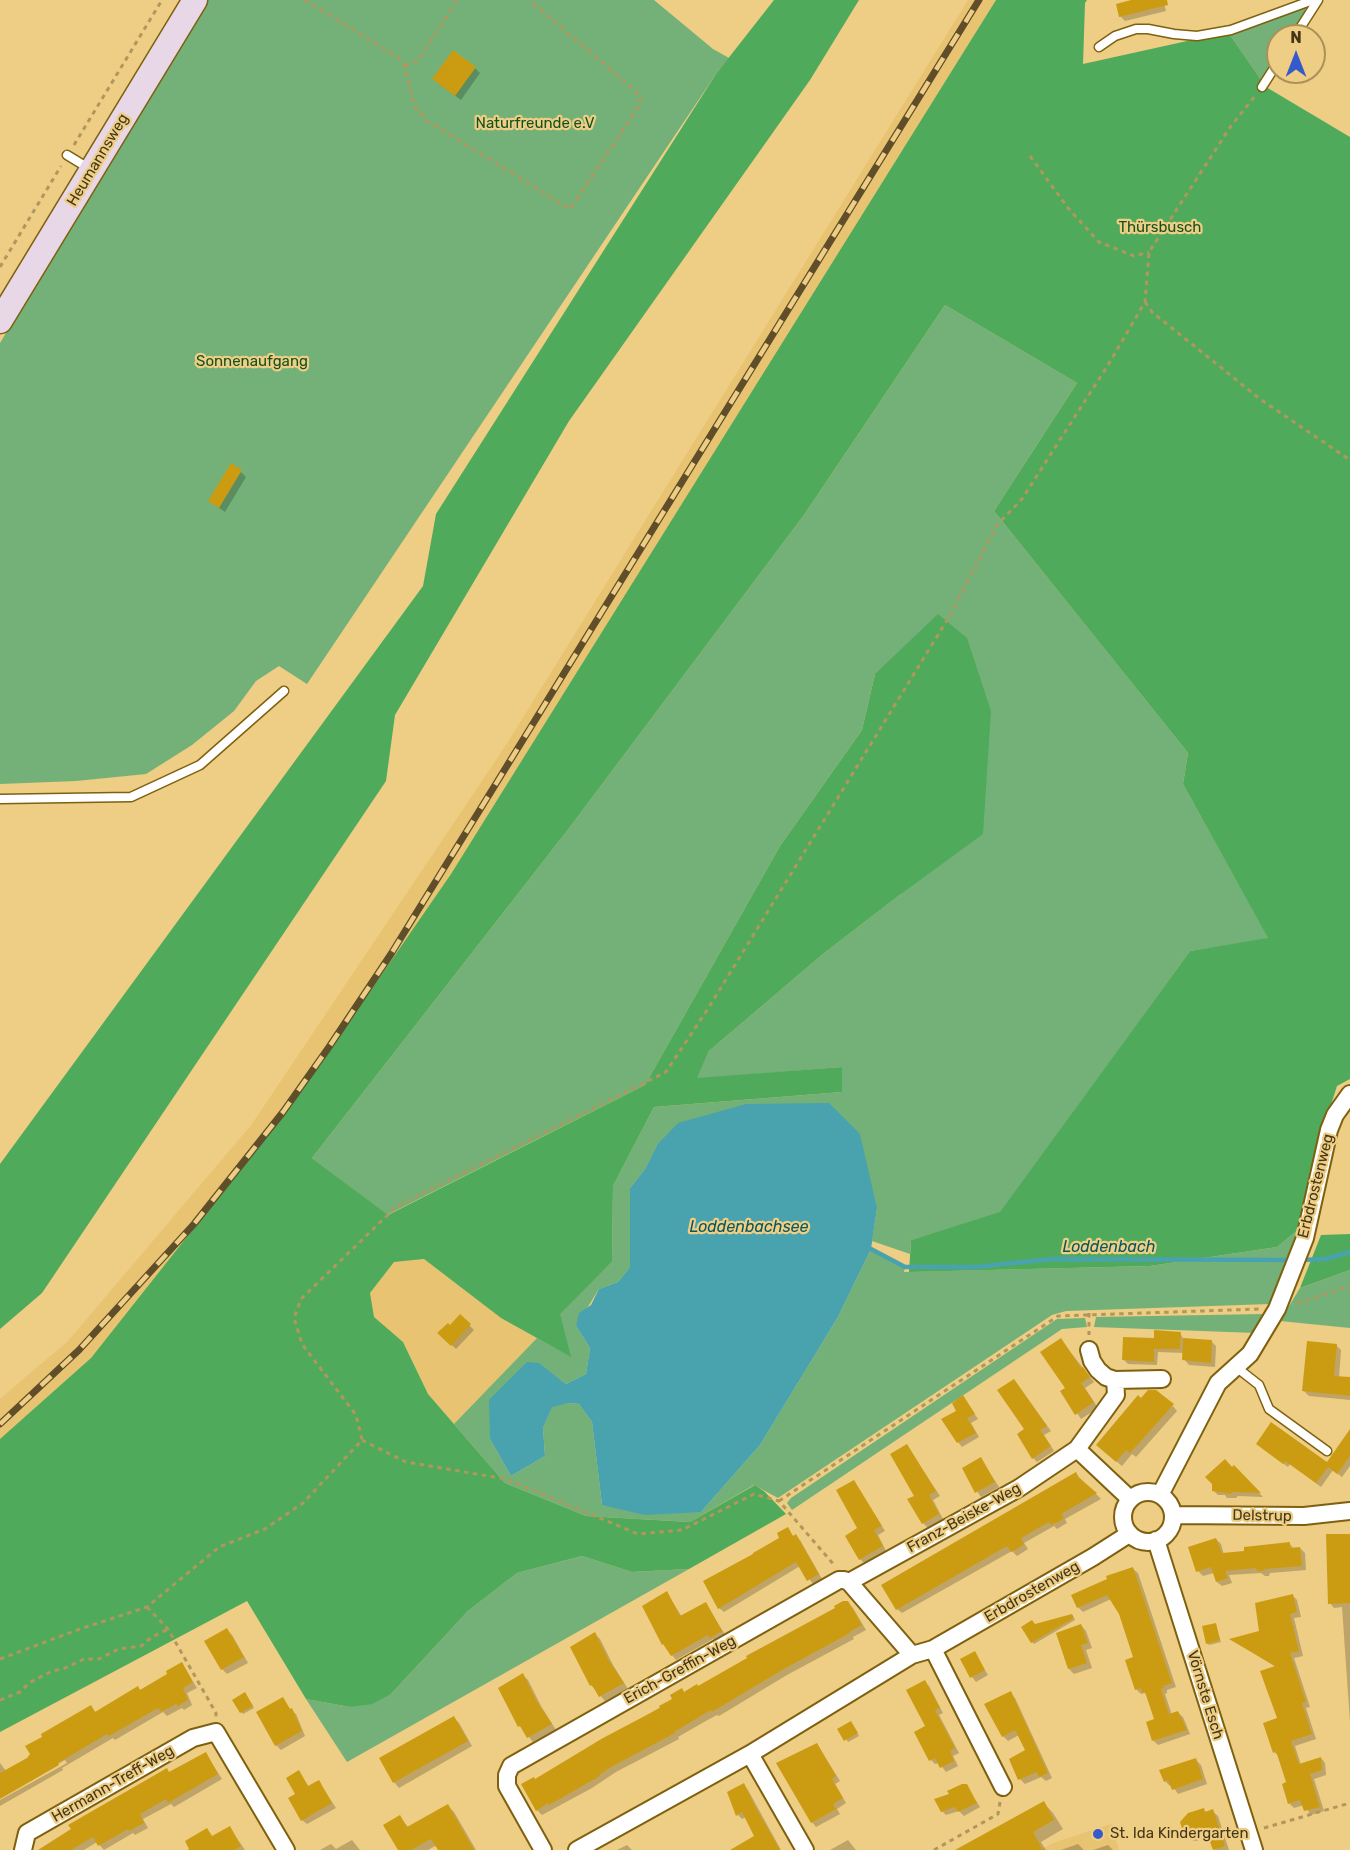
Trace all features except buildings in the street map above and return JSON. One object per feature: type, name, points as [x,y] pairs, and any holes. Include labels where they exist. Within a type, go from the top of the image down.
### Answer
[{"type":"street","name":"Heumannsweg","points":[[0,321],[195,0]]},
{"type":"street","name":"Erbdrostenweg","points":[[1160,1495],[1218,1383],[1250,1354],[1277,1309],[1305,1238],[1329,1131],[1335,1114],[1350,1094]]},
{"type":"street","points":[[1089,1342],[1092,1361],[1106,1377],[1115,1380],[1162,1379]]},
{"type":"street","name":"Franz-Beiske-Weg","points":[[847,1581],[1018,1488],[1077,1449],[1116,1395],[1115,1380]]},
{"type":"street","points":[[1077,1449],[1130,1499]]},
{"type":"street","points":[[1150,1492],[1160,1495],[1169,1503],[1173,1515],[1171,1526],[1156,1540],[1147,1542],[1137,1539],[1124,1526],[1125,1507],[1130,1499],[1139,1493],[1150,1492]]},
{"type":"street","name":"Delstrup","points":[[1173,1515],[1304,1516],[1350,1511]]},
{"type":"street","name":"Erbdrostenweg","points":[[577,1850],[750,1754],[912,1655],[933,1649],[1130,1534]]},
{"type":"street","name":"Vörnste Esch","points":[[1156,1540],[1254,1850]]},
{"type":"street","name":"Erich-Greffin-Weg","points":[[543,1850],[507,1786],[507,1775],[511,1766],[839,1580],[847,1581]]},
{"type":"street","points":[[847,1581],[912,1655]]},
{"type":"street","points":[[933,1649],[1003,1787]]},
{"type":"street","points":[[216,1732],[286,1850]]},
{"type":"street","name":"Hermann-Treff-Weg","points":[[23,1850],[27,1833],[193,1738],[216,1732]]},
{"type":"street","points":[[750,1754],[805,1850]]},
{"type":"lane","points":[[1302,24],[1316,0]]},
{"type":"lane","points":[[1100,47],[1124,32],[1136,29],[1197,36],[1231,30],[1316,0]]},
{"type":"lane","points":[[1262,87],[1266,81]]},
{"type":"lane","points":[[67,155],[92,171]]},
{"type":"lane","points":[[0,799],[131,797],[200,765],[284,691]]},
{"type":"lane","points":[[1236,1367],[1259,1385],[1269,1409],[1327,1451]]},
{"type":"path","points":[[0,267],[162,0]]},
{"type":"path","points":[[305,0],[399,58],[405,66],[414,105],[426,120],[570,209],[639,106],[641,97],[529,0]]},
{"type":"path","points":[[405,66],[418,61],[457,0]]},
{"type":"path","points":[[847,1581],[779,1501],[754,1494],[682,1530],[638,1534],[506,1479],[406,1462],[362,1440],[356,1415],[302,1344],[294,1318],[301,1299],[397,1206],[666,1072],[709,1007],[949,617],[997,525],[1022,499],[1108,366],[1145,302],[1149,252],[1231,126],[1262,87]]},
{"type":"path","points":[[1030,156],[1068,208],[1099,242],[1134,256],[1149,252]]},
{"type":"path","points":[[1145,302],[1152,312],[1260,399],[1350,460]]},
{"type":"path","points":[[779,1501],[1058,1316],[1089,1313],[1277,1309],[1350,1286]]},
{"type":"path","points":[[1089,1313],[1089,1342]]},
{"type":"path","points":[[0,1659],[147,1607],[219,1547],[264,1529],[303,1503],[362,1440]]},
{"type":"path","points":[[147,1607],[168,1629],[216,1713],[216,1732]]},
{"type":"path","points":[[0,1700],[20,1692],[29,1683],[52,1671],[63,1669],[84,1659],[99,1659],[119,1649],[141,1646],[168,1629]]},
{"type":"path","points":[[934,1850],[998,1814],[1003,1787]]},
{"type":"path","points":[[1248,1833],[1350,1803]]},
{"type":"shaded area","points":[[968,0],[996,0],[451,874],[292,1104],[91,1358],[0,1439],[0,1399],[68,1341],[252,1124],[506,745]]},
{"type":"shaded area","points":[[424,1259],[501,1318],[537,1338],[454,1424],[428,1394],[403,1342],[373,1317],[370,1293],[394,1262]]},
{"type":"shaded area","name":"St. Ida Kindergarten","points":[[1111,1824],[1119,1850],[1040,1850],[1053,1843]]},
{"type":"green space","points":[[205,0],[654,0],[713,49],[729,58],[716,74],[307,684],[279,666],[256,681],[234,711],[192,745],[146,774],[76,781],[0,784],[0,343]]},
{"type":"green space","points":[[774,0],[859,0],[810,80],[569,421],[395,715],[386,781],[42,1293],[0,1329],[0,1164],[423,586],[436,514],[716,74]]},
{"type":"green space","name":"Thürsbusch","points":[[996,0],[1087,0],[1085,3],[1083,64],[1228,32],[1266,87],[1350,137],[1350,1079],[1337,1086],[1310,1170],[1299,1229],[1277,1247],[1150,1266],[909,1272],[911,1240],[1000,1212],[1190,951],[1268,938],[1183,784],[1188,753],[994,511],[1077,383],[945,305],[804,515],[570,827],[312,1158],[388,1215],[645,1085],[780,846],[862,730],[875,674],[938,614],[967,638],[991,711],[983,834],[823,954],[709,1051],[697,1078],[842,1067],[842,1092],[654,1107],[613,1186],[612,1262],[560,1314],[571,1357],[501,1318],[424,1259],[394,1262],[370,1293],[374,1317],[403,1342],[428,1394],[505,1483],[586,1516],[690,1522],[755,1485],[786,1514],[689,1569],[632,1572],[582,1556],[517,1573],[468,1611],[391,1694],[372,1704],[350,1707],[306,1699],[247,1601],[0,1732],[0,1439],[91,1358],[292,1104],[451,874]]},
{"type":"green space","points":[[1305,7],[1302,24],[1266,24],[1266,84],[1268,84],[1266,87],[1228,32]]},
{"type":"green space","points":[[945,305],[1077,383],[994,511],[1188,753],[1183,784],[1269,939],[1190,951],[1000,1213],[911,1240],[910,1254],[872,1241],[877,1208],[657,1145],[645,1169],[630,1188],[630,1267],[618,1282],[599,1289],[576,1326],[590,1348],[586,1374],[566,1384],[539,1364],[490,1439],[511,1476],[545,1456],[543,1428],[552,1406],[579,1404],[592,1422],[602,1505],[701,1512],[760,1445],[838,1317],[871,1249],[905,1267],[904,1272],[1150,1266],[1277,1247],[1299,1229],[1270,1304],[1066,1311],[1052,1315],[778,1498],[754,1485],[690,1522],[586,1516],[505,1483],[454,1424],[537,1338],[570,1356],[559,1314],[612,1262],[613,1186],[654,1107],[842,1092],[842,1067],[696,1079],[709,1051],[823,954],[901,894],[875,674],[862,730],[780,846],[645,1085],[387,1215],[312,1158],[570,827],[804,515]]},
{"type":"green space","points":[[1350,1234],[1350,1270],[1300,1288],[1321,1235]]},
{"type":"green space","points":[[1350,1270],[1350,1328],[1280,1321],[1300,1288]]},
{"type":"green space","points":[[1264,1314],[1256,1333],[1094,1327],[1096,1317]]},
{"type":"green space","points":[[1085,1318],[1087,1327],[1062,1329],[792,1510],[787,1503],[791,1498],[1057,1319]]},
{"type":"green space","points":[[582,1556],[632,1572],[689,1569],[347,1762],[306,1699],[350,1707],[391,1694],[468,1611],[517,1573]]},
{"type":"water","name":"Loddenbachsee","points":[[829,1103],[860,1134],[877,1208],[871,1249],[838,1317],[760,1445],[701,1512],[645,1515],[602,1505],[592,1422],[579,1404],[569,1403],[552,1407],[543,1428],[545,1456],[511,1476],[490,1439],[489,1400],[527,1362],[539,1363],[566,1384],[586,1374],[590,1348],[576,1326],[579,1313],[591,1305],[599,1289],[618,1282],[630,1267],[630,1188],[645,1169],[657,1145],[678,1123],[746,1104]]},
{"type":"waterway","name":"Loddenbach","points":[[871,1249],[905,1267],[975,1267],[1052,1259],[1292,1260]]},
{"type":"waterway","name":"Loddenbach","points":[[1301,1260],[1325,1259],[1350,1252]]},
{"type":"railway","points":[[0,1424],[79,1350],[194,1224],[283,1112],[329,1047],[391,954],[979,0]]},
{"type":"place","name":"St. Ida Kindergarten","points":[[1098,1834]]},
{"type":"park label","name":"Naturfreunde e.V","points":[[535,124]]},
{"type":"park label","name":"Sonnenaufgang","points":[[252,362]]}]
